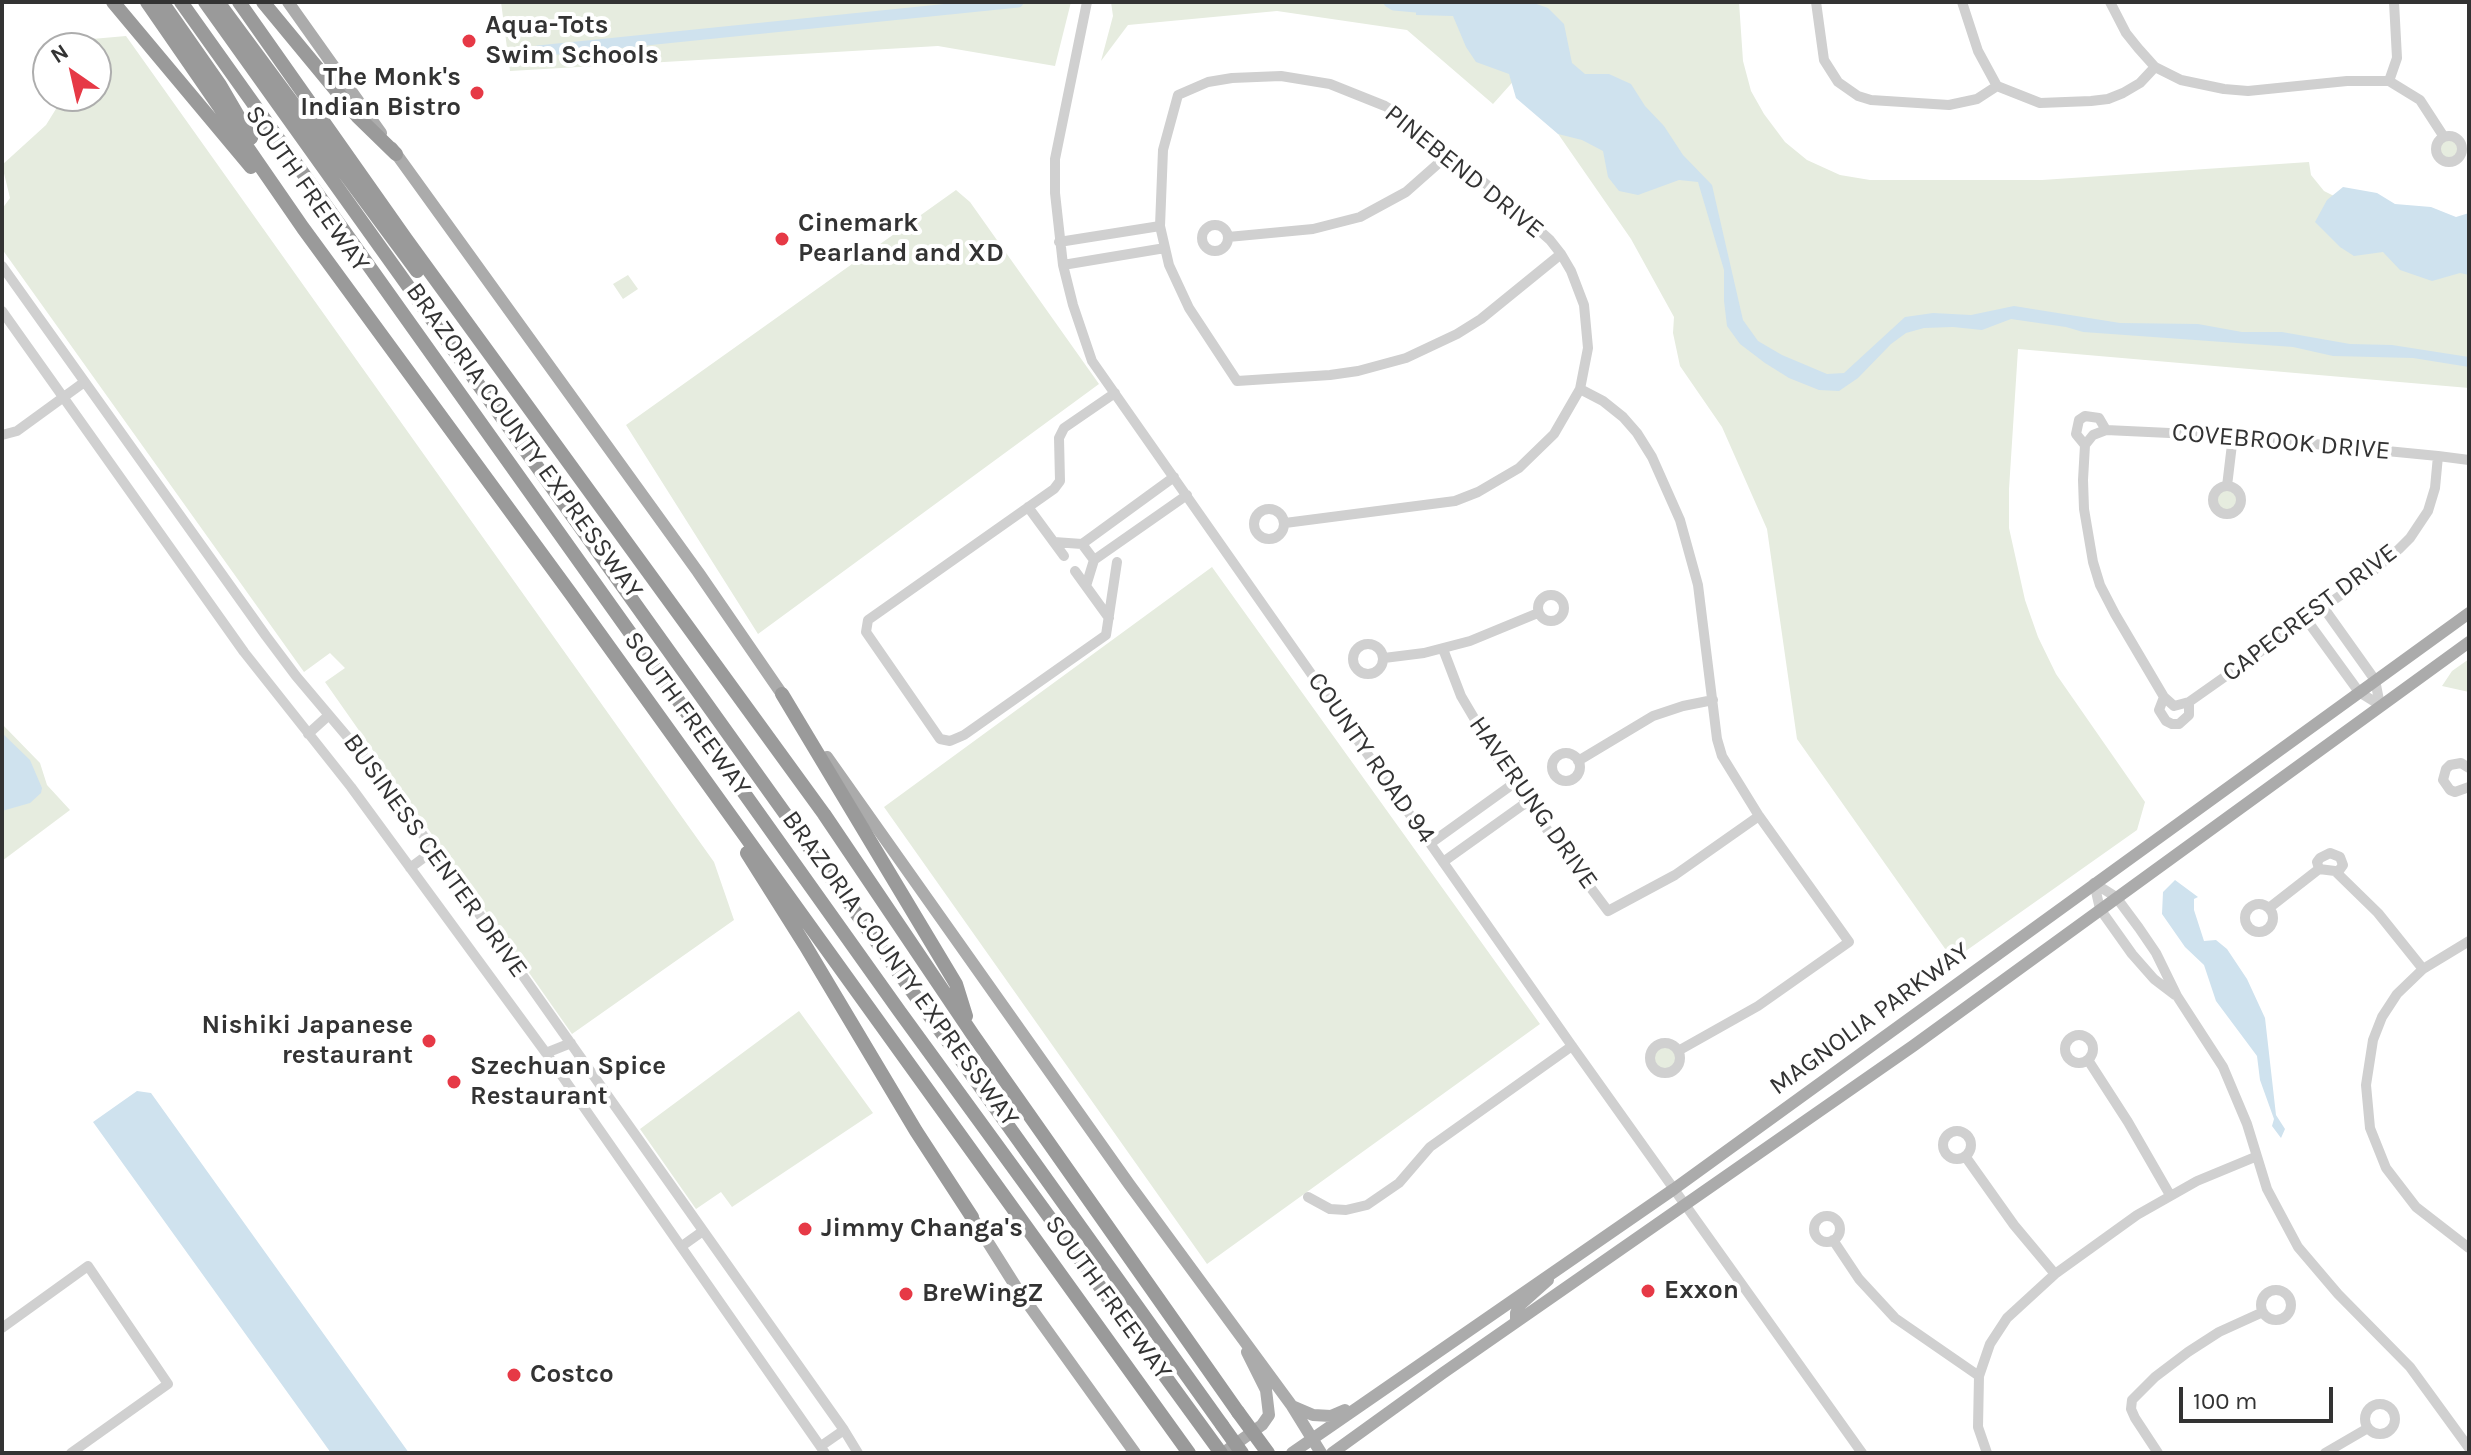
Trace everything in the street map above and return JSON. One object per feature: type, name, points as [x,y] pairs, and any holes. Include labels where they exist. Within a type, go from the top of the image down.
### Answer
[{"type":"highway","points":[[113,2],[303,228]]},
{"type":"highway","name":"SOUTH FREEWAY","points":[[147,2],[303,228],[663,721],[1188,1451]]},
{"type":"highway","points":[[162,2],[220,85],[303,228]]},
{"type":"highway","name":"BRAZORIA COUNTY EXPRESSWAY","points":[[181,2],[900,1012],[1222,1453]]},
{"type":"highway","name":"BRAZORIA COUNTY EXPRESSWAY","points":[[205,2],[1242,1453]]},
{"type":"highway","points":[[218,2],[420,274],[443,290]]},
{"type":"highway","name":"SOUTH FREEWAY","points":[[239,2],[443,290],[824,814],[973,1035],[1268,1453]]},
{"type":"highway","points":[[263,2],[358,117],[396,154]]},
{"type":"highway","points":[[782,694],[956,984],[973,1035]]},
{"type":"highway","points":[[663,721],[972,1217]]},
{"type":"main road","points":[[288,2],[698,572],[1129,1184],[1292,1406],[1321,1453]]},
{"type":"main road","name":"MAGNOLIA PARKWAY","points":[[1292,1453],[1674,1189],[2469,613]]},
{"type":"main road","name":"MAGNOLIA PARKWAY","points":[[1332,1453],[1896,1058],[2469,642]]},
{"type":"main road","points":[[1881,1039],[1896,1058]]},
{"type":"main road","points":[[972,1217],[1018,1290],[1135,1453]]},
{"type":"main road","points":[[1516,1322],[1520,1305],[1561,1266]]},
{"type":"main road","points":[[1222,1453],[1262,1425],[1269,1415],[1266,1390],[1241,1335]]},
{"type":"main road","points":[[1292,1406],[1313,1415],[1331,1416],[1363,1404]]},
{"type":"main road","points":[[1351,1453],[1376,1421]]},
{"type":"street","name":"COUNTY ROAD 94","points":[[1087,2],[1055,159],[1063,265],[1092,361],[1572,1046],[1862,1453]]},
{"type":"street","points":[[1816,2],[1824,60],[1838,82],[1858,96],[1871,100],[1949,105],[1977,99],[1997,86]]},
{"type":"street","points":[[1962,2],[1978,51],[1997,86],[2040,103],[2108,99],[2140,83],[2155,67]]},
{"type":"street","points":[[2110,2],[2126,33],[2155,67],[2181,80],[2248,91],[2347,81],[2389,81],[2420,100],[2444,137]]},
{"type":"street","points":[[2389,81],[2397,58],[2394,2]]},
{"type":"street","name":"PINEBEND DRIVE","points":[[1160,226],[1163,150],[1178,95],[1208,82],[1254,76],[1292,77],[1330,84],[1404,117],[1550,240],[1579,288],[1588,326],[1586,367],[1580,389]]},
{"type":"street","points":[[1228,237],[1313,229],[1360,217],[1406,192],[1449,154]]},
{"type":"street","points":[[1059,242],[1160,226],[1169,265],[1189,308],[1237,381],[1330,375],[1406,358],[1481,319],[1561,254]]},
{"type":"street","points":[[1063,265],[1165,248]]},
{"type":"street","name":"BUSINESS CENTER DRIVE","points":[[2,266],[274,646],[372,766],[434,850],[858,1453]]},
{"type":"street","name":"BUSINESS CENTER DRIVE","points":[[2,311],[244,652],[351,787],[546,1053],[823,1450]]},
{"type":"street","points":[[2,435],[17,431],[83,383]]},
{"type":"street","points":[[1285,523],[1434,505],[1478,492],[1519,468],[1536,453],[1565,416],[1580,389],[1603,401],[1630,425],[1652,457],[1680,520],[1698,585],[1717,739],[1722,756],[1759,816],[1849,942],[1758,1006],[1678,1051]]},
{"type":"street","points":[[1115,393],[1064,428],[1059,438],[1060,481],[1054,489],[868,620],[866,632],[940,739],[950,741],[964,735],[1106,635],[1117,562]]},
{"type":"street","points":[[2106,430],[2099,418],[2085,416],[2076,427],[2079,440],[2085,445],[2084,509],[2100,585],[2164,697],[2159,710],[2166,721],[2172,724],[2185,721],[2189,715],[2189,702]]},
{"type":"street","name":"COVEBROOK DRIVE","points":[[2085,445],[2093,435],[2106,430],[2233,436],[2469,460]]},
{"type":"street","points":[[2227,486],[2233,436]]},
{"type":"street","name":"CAPECREST DRIVE","points":[[2164,697],[2174,706],[2189,702],[2365,578],[2410,538],[2420,525],[2434,494],[2438,456]]},
{"type":"street","points":[[1054,542],[1082,544],[1174,477]]},
{"type":"street","points":[[1086,586],[1094,560],[1187,495]]},
{"type":"street","points":[[1028,507],[1064,556]]},
{"type":"street","points":[[1082,544],[1094,560]]},
{"type":"street","points":[[1075,571],[1109,618]]},
{"type":"street","points":[[2323,607],[2375,680],[2380,705]]},
{"type":"street","points":[[1384,658],[1443,649],[1485,636],[1538,613]]},
{"type":"street","points":[[2306,619],[2359,692],[2380,705]]},
{"type":"street","name":"HAVERUNG DRIVE","points":[[1443,649],[1461,696],[1513,784],[1608,911],[1675,875],[1759,816]]},
{"type":"street","points":[[1578,761],[1653,716],[1713,700]]},
{"type":"street","points":[[308,734],[329,715]]},
{"type":"street","points":[[2468,790],[2450,790],[2445,785],[2443,774],[2455,763],[2469,768]]},
{"type":"street","points":[[1431,843],[1513,784]]},
{"type":"street","points":[[1443,862],[1527,802]]},
{"type":"street","points":[[410,868],[434,850]]},
{"type":"street","points":[[2319,869],[2317,862],[2330,853],[2340,857],[2343,865],[2338,872]]},
{"type":"street","points":[[2269,908],[2319,869],[2338,872],[2378,913],[2423,969]]},
{"type":"street","points":[[2094,883],[2116,897],[2156,953],[2177,996],[2223,1067],[2247,1124],[2267,1189],[2298,1247],[2338,1294],[2410,1367],[2469,1448]]},
{"type":"street","points":[[2094,883],[2100,909],[2154,979],[2177,996]]},
{"type":"street","points":[[2469,941],[2423,969],[2397,994],[2382,1017],[2373,1040],[2366,1085],[2370,1128],[2386,1168],[2416,1207],[2469,1248]]},
{"type":"street","points":[[546,1053],[571,1043]]},
{"type":"street","points":[[1308,1197],[1330,1209],[1346,1210],[1367,1205],[1399,1183],[1430,1147],[1572,1046]]},
{"type":"street","points":[[2088,1060],[2170,1195]]},
{"type":"street","points":[[1965,1156],[2014,1225],[2055,1274]]},
{"type":"street","points":[[1987,1453],[1978,1427],[1979,1376],[1990,1344],[2007,1318],[2055,1274],[2137,1215],[2170,1195],[2255,1157]]},
{"type":"street","points":[[682,1246],[703,1231]]},
{"type":"street","points":[[1833,1240],[1859,1279],[1895,1318],[1979,1376]]},
{"type":"street","points":[[2,1328],[88,1266],[168,1384],[71,1453]]},
{"type":"street","points":[[2158,1453],[2135,1418],[2131,1409],[2132,1400],[2155,1377],[2188,1352],[2219,1332],[2263,1312]]},
{"type":"street","points":[[2325,1453],[2368,1428]]},
{"type":"street","points":[[823,1450],[844,1430]]},
{"type":"shaded area","points":[[501,2],[1071,2],[1055,66],[938,46],[510,71]]},
{"type":"shaded area","points":[[1111,2],[1739,2],[1743,61],[1751,91],[1764,114],[1785,142],[1807,160],[1840,175],[1870,180],[2042,180],[2309,162],[2311,175],[2324,191],[2338,198],[2469,223],[2469,388],[2018,349],[2009,528],[2025,600],[2056,674],[2145,802],[2137,830],[1953,960],[1797,739],[1767,529],[1722,427],[1680,366],[1673,333],[1674,317],[1631,239],[1518,76],[1493,104],[1407,30],[1277,11],[1128,25],[1101,61],[1113,16]]},
{"type":"shaded area","points":[[126,36],[714,862],[734,920],[572,1034],[325,682],[345,668],[330,653],[304,672],[2,249],[2,209],[10,198],[2,165],[46,125],[54,112],[112,112],[112,37]]},
{"type":"shaded area","points":[[2450,136],[2459,140],[2463,149],[2459,158],[2450,162],[2441,158],[2437,149],[2441,140]]},
{"type":"shaded area","points":[[956,190],[970,202],[1099,384],[758,634],[626,425]]},
{"type":"shaded area","points":[[628,275],[638,289],[623,299],[613,284]]},
{"type":"shaded area","points":[[2228,486],[2237,490],[2241,499],[2237,508],[2228,512],[2219,508],[2215,499],[2219,490]]},
{"type":"shaded area","points":[[1212,567],[1540,1024],[1207,1264],[884,807]]},
{"type":"shaded area","points":[[2469,659],[2469,692],[2442,686],[2452,671]]},
{"type":"shaded area","points":[[2,724],[40,763],[47,785],[70,810],[2,861]]},
{"type":"shaded area","points":[[799,1011],[873,1113],[732,1207],[721,1192],[696,1209],[640,1129]]},
{"type":"shaded area","points":[[1664,1046],[1673,1050],[1677,1059],[1673,1068],[1664,1072],[1655,1068],[1651,1059],[1655,1050]]},
{"type":"water","points":[[1416,2],[1531,2],[1548,8],[1564,24],[1572,63],[1585,74],[1609,74],[1631,84],[1683,155],[1712,185],[1743,320],[1758,341],[1827,374],[1844,373],[1905,317],[1933,313],[1971,315],[2014,306],[2120,323],[2198,324],[2242,332],[2282,332],[2350,344],[2392,345],[2469,357],[2469,367],[2413,358],[2333,356],[2293,347],[2083,332],[2011,319],[1982,330],[1924,328],[1906,333],[1858,378],[1839,391],[1819,390],[1789,378],[1765,363],[1740,344],[1727,326],[1724,270],[1698,182],[1679,180],[1638,195],[1619,191],[1608,177],[1603,151],[1582,140],[1558,134],[1516,98],[1509,74],[1476,62],[1453,16],[1416,15]]},
{"type":"water","points":[[2343,187],[2377,193],[2395,204],[2431,207],[2456,217],[2469,213],[2469,275],[2460,273],[2432,281],[2400,270],[2383,252],[2354,256],[2340,247],[2315,222],[2327,200]]},
{"type":"water","points":[[2,733],[30,760],[42,788],[30,803],[2,811]]},
{"type":"water","points":[[2175,880],[2198,897],[2194,899],[2194,910],[2204,941],[2216,940],[2227,949],[2247,979],[2265,1018],[2276,1115],[2285,1129],[2281,1138],[2272,1126],[2274,1119],[2260,1080],[2257,1056],[2216,1001],[2204,965],[2185,947],[2162,914],[2163,892]]},
{"type":"water","points":[[137,1091],[151,1093],[409,1453],[331,1453],[93,1122]]},
{"type":"waterway","points":[[538,51],[1018,2]]},
{"type":"waterway","points":[[1389,2],[1427,8]]},
{"type":"place","name":"Aqua-Tots Swim Schools","points":[[469,41]]},
{"type":"place","name":"The Monk's Indian Bistro","points":[[477,93]]},
{"type":"place","name":"Cinemark Pearland and XD","points":[[782,239]]},
{"type":"place","name":"Nishiki Japanese restaurant","points":[[429,1041]]},
{"type":"place","name":"Szechuan Spice Restaurant","points":[[454,1082]]},
{"type":"place","name":"Jimmy Changa's","points":[[805,1229]]},
{"type":"place","name":"Exxon","points":[[1648,1291]]},
{"type":"place","name":"BreWingZ","points":[[906,1294]]},
{"type":"place","name":"Costco","points":[[514,1375]]}]
